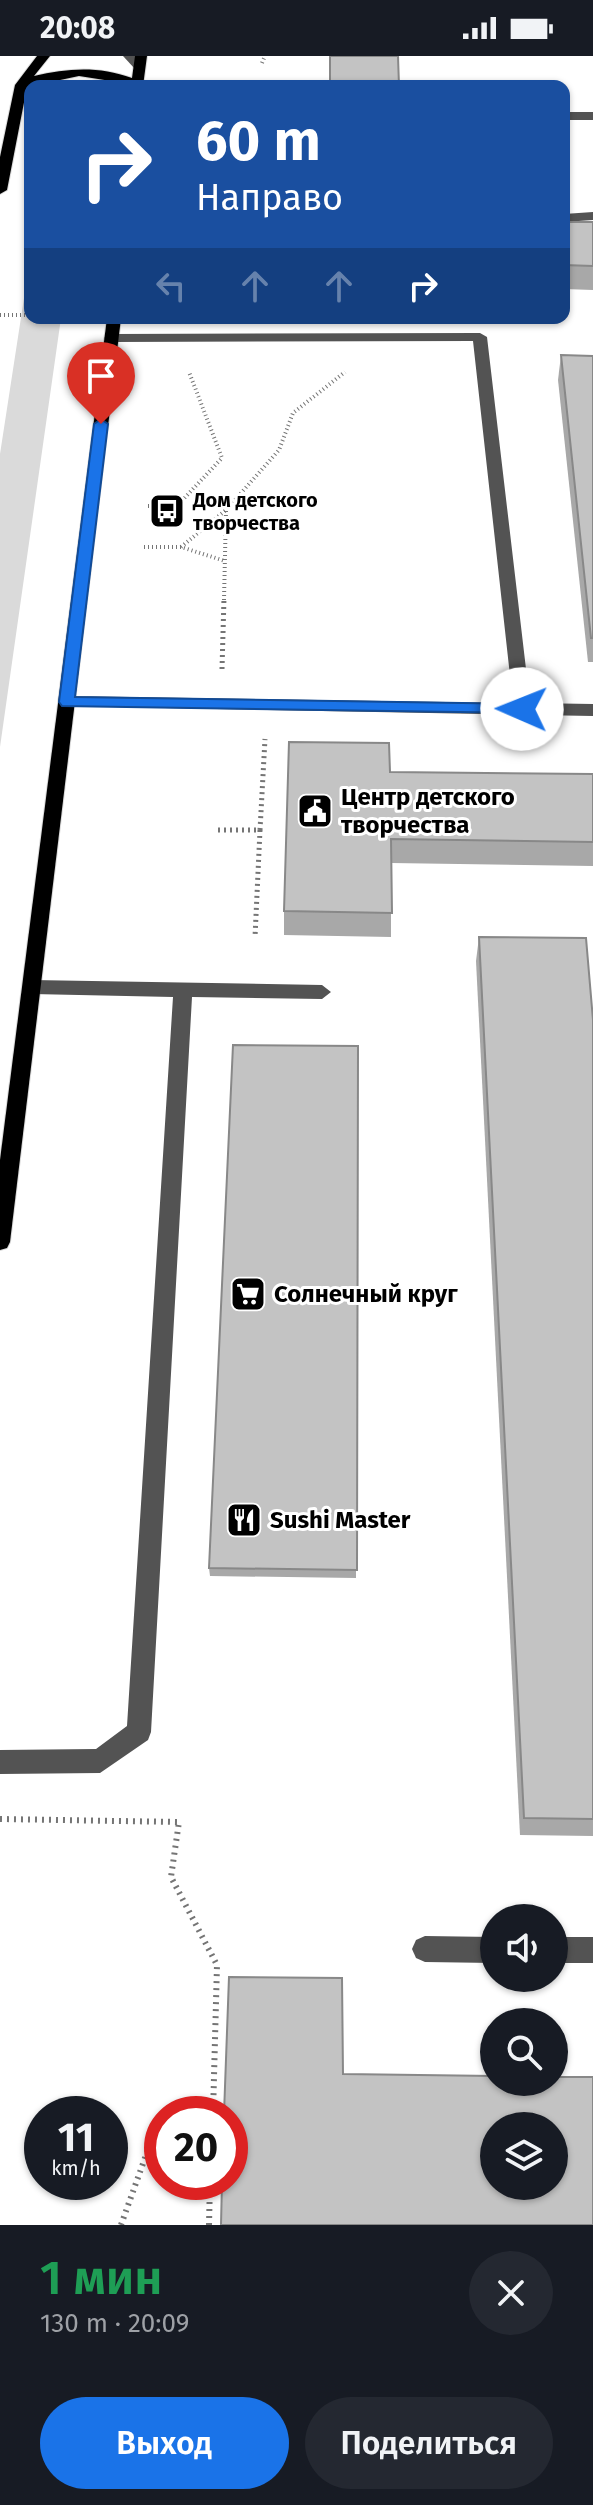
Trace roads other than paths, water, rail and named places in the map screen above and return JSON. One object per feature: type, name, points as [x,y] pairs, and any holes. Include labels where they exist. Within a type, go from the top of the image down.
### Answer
[{"type":"main road","points":[[25,80],[44,56]]},
{"type":"main road","points":[[136,59],[137,80]]},
{"type":"main road","points":[[34,80],[81,72],[125,80]]},
{"type":"main road","points":[[0,190],[24,81]]},
{"type":"main road","points":[[0,1242],[113,324]]},
{"type":"lane","points":[[570,116],[593,116]]},
{"type":"lane","points":[[570,218],[593,216]]},
{"type":"lane","points":[[479,324],[522,709]]},
{"type":"lane","points":[[111,338],[480,337]]},
{"type":"lane","points":[[67,702],[593,710]]},
{"type":"lane","points":[[32,987],[322,992]]},
{"type":"lane","points":[[0,1762],[100,1761],[139,1732],[183,990]]},
{"type":"lane","points":[[425,1949],[480,1950]]},
{"type":"lane","points":[[568,1950],[593,1950]]},
{"type":"place","name":"Дом детского творчества","points":[[167,511]]},
{"type":"place","name":"Центр детского творчества","points":[[315,811]]},
{"type":"place","name":"Солнечный круг","points":[[248,1294]]},
{"type":"place","name":"Sushi Master","points":[[244,1520]]}]
